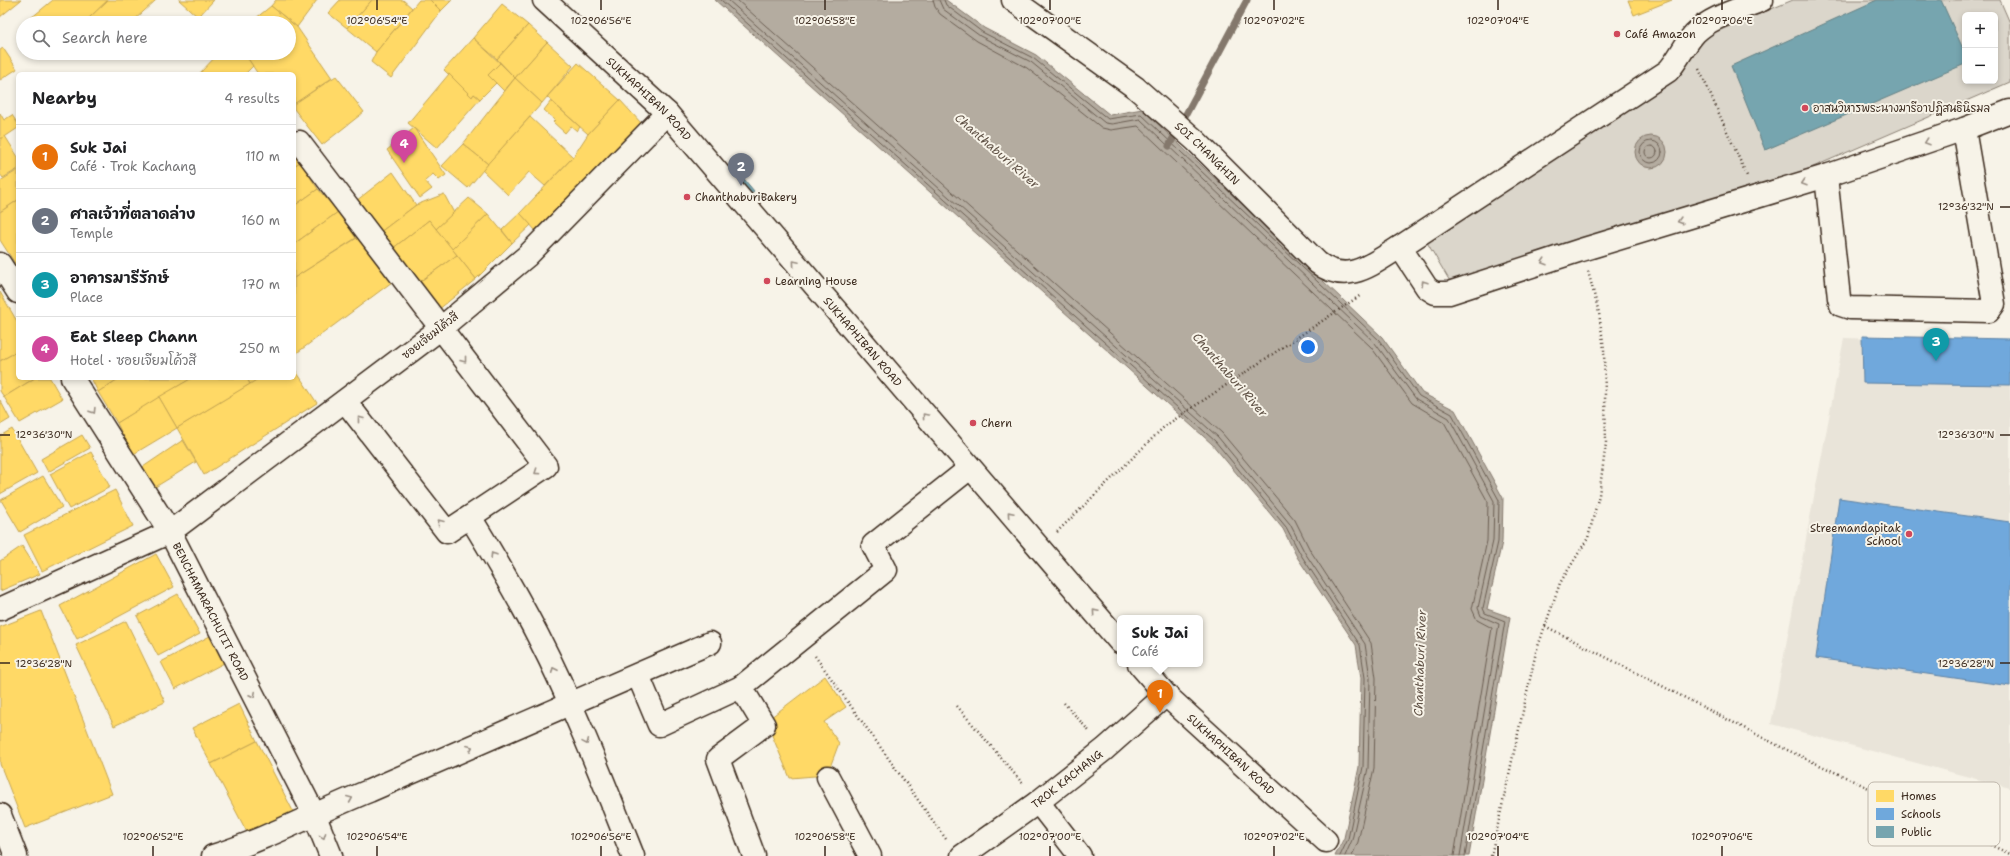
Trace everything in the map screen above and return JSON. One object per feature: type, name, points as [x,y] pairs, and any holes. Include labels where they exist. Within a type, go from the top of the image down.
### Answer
[{"type":"street","name":"SUKHAPHIBAN ROAD","points":[[544,0],[667,113],[1117,639]]},
{"type":"street","name":"SOI CHANGHIN","points":[[1013,0],[1136,88],[1196,141],[1318,263],[1327,270],[1347,274],[1359,270],[1400,247],[1668,71],[1677,62],[1688,43],[1702,27],[1716,19],[1761,0]]},
{"type":"street","points":[[1400,247],[1427,288],[1431,292],[1443,294],[1581,250],[1826,176],[1964,129],[2010,110]]},
{"type":"street","name":"ซอยเจียมโค้วสี","points":[[0,609],[170,532],[440,329],[527,256],[667,113]]},
{"type":"street","points":[[1826,176],[1841,305],[1850,308],[1989,311],[1994,304],[1964,129]]},
{"type":"street","points":[[299,142],[440,329],[546,466],[447,532],[345,401]]},
{"type":"street","points":[[0,264],[16,289]]},
{"type":"street","name":"BENCHAMARACHUTIT ROAD","points":[[73,380],[170,532],[314,814],[331,856]]},
{"type":"street","points":[[638,675],[659,725],[741,687],[886,570],[873,545],[970,468]]},
{"type":"street","points":[[470,517],[499,564],[538,637],[601,776],[633,856]]},
{"type":"street","points":[[213,856],[244,846],[314,814],[570,706],[710,643]]},
{"type":"street","name":"SUKHAPHIBAN ROAD","points":[[1142,667],[1166,695],[1326,841]]},
{"type":"street","points":[[741,687],[764,725],[718,759],[754,856]]},
{"type":"street","name":"TROK KACHANG","points":[[956,850],[1038,802],[1105,749],[1166,695]]},
{"type":"street","points":[[828,778],[870,856]]},
{"type":"street","points":[[1038,802],[1080,856]]},
{"type":"street","points":[[0,815],[16,856]]},
{"type":"path","points":[[1688,43],[1757,198]]},
{"type":"path","points":[[1491,856],[1536,652],[1560,584],[1588,538],[1599,495],[1606,442],[1604,349],[1592,281],[1581,250]]},
{"type":"path","points":[[1040,549],[1165,426],[1362,295]]},
{"type":"path","points":[[1545,626],[1781,748],[1868,788]]},
{"type":"path","points":[[802,638],[956,850]]},
{"type":"path","points":[[1064,703],[1105,749]]},
{"type":"path","points":[[957,706],[1038,802]]},
{"type":"path","points":[[1993,846],[2010,854]]},
{"type":"shaded area","points":[[1793,0],[2000,0],[2010,23],[2010,82],[1769,186],[1451,283],[1425,239],[1682,73],[1706,36]]},
{"type":"shaded area","name":"Streemandapitak School","points":[[1844,338],[2010,343],[2010,788],[2000,785],[2000,782],[1988,782],[1771,724]]},
{"type":"water","name":"Chanthaburi River","points":[[715,0],[946,0],[984,28],[1036,55],[1110,115],[1142,109],[1382,337],[1422,393],[1455,410],[1503,498],[1502,542],[1487,609],[1510,617],[1469,856],[1335,856],[1344,838],[1359,767],[1361,678],[1356,645],[1297,557],[1283,529],[1212,444]]},
{"type":"water","points":[[1651,136],[1662,141],[1667,152],[1662,163],[1651,168],[1640,163],[1635,152],[1640,141]]},
{"type":"building: Homes","points":[[0,0],[21,0],[0,17]]},
{"type":"building: Homes","points":[[53,0],[108,0],[91,16],[34,16]]},
{"type":"building: Homes","points":[[108,0],[156,0],[139,16],[91,16]]},
{"type":"building: Homes","points":[[179,0],[214,0],[199,16],[197,16]]},
{"type":"building: Homes","points":[[276,0],[317,0],[297,27],[296,16],[283,16],[271,6]]},
{"type":"building: Homes","points":[[340,0],[372,0],[347,28],[328,13]]},
{"type":"building: Homes","points":[[372,0],[403,0],[412,8],[376,52],[347,28]]},
{"type":"building: Homes","points":[[419,0],[430,0],[441,11],[391,78],[371,62],[376,52]]},
{"type":"building: Homes","points":[[430,0],[452,0],[441,11]]},
{"type":"building: Homes","points":[[1628,0],[1672,0],[1634,15]]},
{"type":"building: Homes","points":[[502,4],[528,25],[497,59],[473,38]]},
{"type":"building: Homes","points":[[271,6],[283,16],[259,16]]},
{"type":"building: Homes","points":[[528,25],[547,42],[515,78],[497,59]]},
{"type":"building: Homes","points":[[296,26],[332,78],[296,103],[296,72],[257,72],[249,60],[296,60]]},
{"type":"building: Homes","points":[[473,38],[500,63],[488,75],[496,83],[480,99],[474,94],[472,97],[444,70]]},
{"type":"building: Homes","points":[[547,42],[573,66],[542,103],[515,78]]},
{"type":"building: Homes","points":[[3,48],[17,69],[0,80],[0,50]]},
{"type":"building: Homes","points":[[212,60],[249,60],[253,66],[247,72],[201,72]]},
{"type":"building: Homes","points":[[500,63],[515,78],[504,91],[488,75]]},
{"type":"building: Homes","points":[[578,63],[620,100],[588,134],[547,97]]},
{"type":"building: Homes","points":[[449,74],[472,97],[474,94],[480,99],[437,148],[408,123]]},
{"type":"building: Homes","points":[[336,76],[364,112],[322,145],[296,112],[296,103]]},
{"type":"building: Homes","points":[[515,78],[542,103],[488,164],[463,144]]},
{"type":"building: Homes","points":[[620,100],[642,124],[535,230],[520,213],[573,157],[588,134]]},
{"type":"building: Homes","points":[[551,101],[580,127],[577,131],[571,126],[565,133],[553,122],[555,120],[544,110]]},
{"type":"building: Homes","points":[[0,113],[4,120],[12,115],[16,121],[16,129],[0,140]]},
{"type":"building: Homes","points":[[530,117],[573,157],[545,186],[529,172],[508,195],[482,170]]},
{"type":"building: Homes","points":[[414,128],[446,175],[439,180],[433,174],[425,181],[432,189],[420,198],[387,150]]},
{"type":"building: Homes","points":[[5,136],[16,154],[16,170],[3,178],[0,174],[0,140]]},
{"type":"building: Homes","points":[[463,144],[488,164],[468,188],[442,166]]},
{"type":"building: Homes","points":[[296,157],[300,162],[296,165]]},
{"type":"building: Homes","points":[[300,162],[318,189],[296,205],[296,165]]},
{"type":"building: Homes","points":[[16,171],[16,201],[0,212],[0,181]]},
{"type":"building: Homes","points":[[393,172],[416,205],[379,233],[356,201]]},
{"type":"building: Homes","points":[[318,189],[338,212],[296,243],[296,205]]},
{"type":"building: Homes","points":[[444,194],[454,213],[436,229],[429,220],[392,249],[379,233],[416,205]]},
{"type":"building: Homes","points":[[469,198],[488,214],[452,249],[436,229]]},
{"type":"building: Homes","points":[[16,201],[16,265],[0,240],[0,212]]},
{"type":"building: Homes","points":[[338,212],[356,238],[296,277],[296,243]]},
{"type":"building: Homes","points":[[520,213],[531,225],[512,243],[502,230]]},
{"type":"building: Homes","points":[[488,214],[512,243],[476,279],[452,249]]},
{"type":"building: Homes","points":[[429,220],[457,255],[418,283],[392,249]]},
{"type":"building: Homes","points":[[360,236],[392,282],[296,354],[296,277]]},
{"type":"building: Homes","points":[[457,255],[476,279],[438,310],[418,283]]},
{"type":"building: Homes","points":[[0,292],[16,320],[16,352],[0,361]]},
{"type":"building: Homes","points":[[16,352],[16,380],[32,380],[4,397],[0,391],[0,361]]},
{"type":"building: Homes","points":[[296,371],[317,403],[204,475],[177,428],[256,380],[296,380]]},
{"type":"building: Homes","points":[[32,380],[51,380],[62,399],[20,423],[4,397]]},
{"type":"building: Homes","points":[[92,380],[117,380],[98,392]]},
{"type":"building: Homes","points":[[117,380],[189,380],[117,423],[98,392]]},
{"type":"building: Homes","points":[[189,380],[248,380],[250,384],[177,428],[159,397]]},
{"type":"building: Homes","points":[[248,380],[256,380],[250,384]]},
{"type":"building: Homes","points":[[159,397],[177,428],[132,455],[117,423]]},
{"type":"building: Homes","points":[[0,400],[10,419],[0,425]]},
{"type":"building: Homes","points":[[12,429],[37,473],[0,494],[0,436]]},
{"type":"building: Homes","points":[[82,435],[90,448],[48,472],[41,459]]},
{"type":"building: Homes","points":[[183,440],[196,462],[152,489],[140,469]]},
{"type":"building: Homes","points":[[91,452],[110,487],[69,509],[50,474]]},
{"type":"building: Homes","points":[[43,476],[62,507],[20,532],[1,500]]},
{"type":"building: Homes","points":[[115,490],[133,526],[42,571],[24,535]]},
{"type":"building: Homes","points":[[22,546],[40,574],[0,591],[0,561]]},
{"type":"building: Homes","points":[[156,554],[174,587],[77,639],[60,606]]},
{"type":"building: Homes","points":[[178,594],[200,634],[158,656],[137,616]]},
{"type":"building: Homes","points":[[41,611],[112,794],[25,828],[0,764],[0,627]]},
{"type":"building: Homes","points":[[126,621],[165,702],[114,726],[76,645]]},
{"type":"building: Homes","points":[[210,636],[224,663],[175,689],[161,662]]},
{"type":"building: Homes","points":[[825,676],[846,707],[824,722],[839,743],[827,775],[790,778],[766,721]]},
{"type":"building: Homes","points":[[239,704],[257,741],[211,764],[192,728]]},
{"type":"building: Homes","points":[[257,741],[294,813],[249,836],[211,764]]},
{"type":"building: Schools","points":[[1862,336],[2010,339],[2010,385],[1863,383]]},
{"type":"building: Schools","points":[[1839,498],[2010,522],[2010,686],[1816,658]]},
{"type":"building: Public","name":"อาสนวิหารพระนางมารีอาปฏิสนธินิรมล","points":[[1877,0],[1941,0],[1962,46],[1962,65],[1765,150],[1731,66]]},
{"type":"building: Public","points":[[739,173],[754,191],[744,200],[728,181]]},
{"type":"waterway","points":[[1169,146],[1247,0]]},
{"type":"place","name":"Café Amazon","points":[[1617,34]]},
{"type":"place","name":"อาสนวิหารพระนางมารีอาปฏิสนธินิรมล","points":[[1805,108]]},
{"type":"place","name":"Eat Sleep Chann","points":[[404,163]]},
{"type":"place","name":"ศาลเจ้าที่ตลาดล่าง","points":[[741,186]]},
{"type":"place","name":"ChanthaburiBakery","points":[[687,197]]},
{"type":"place","name":"Learning House","points":[[767,281]]},
{"type":"place","name":"อาคารมารีรักษ์","points":[[1936,361]]},
{"type":"place","name":"Chern","points":[[973,423]]},
{"type":"place","name":"Streemandapitak School","points":[[1909,534]]},
{"type":"place","name":"Suk Jai","points":[[1160,713]]}]
